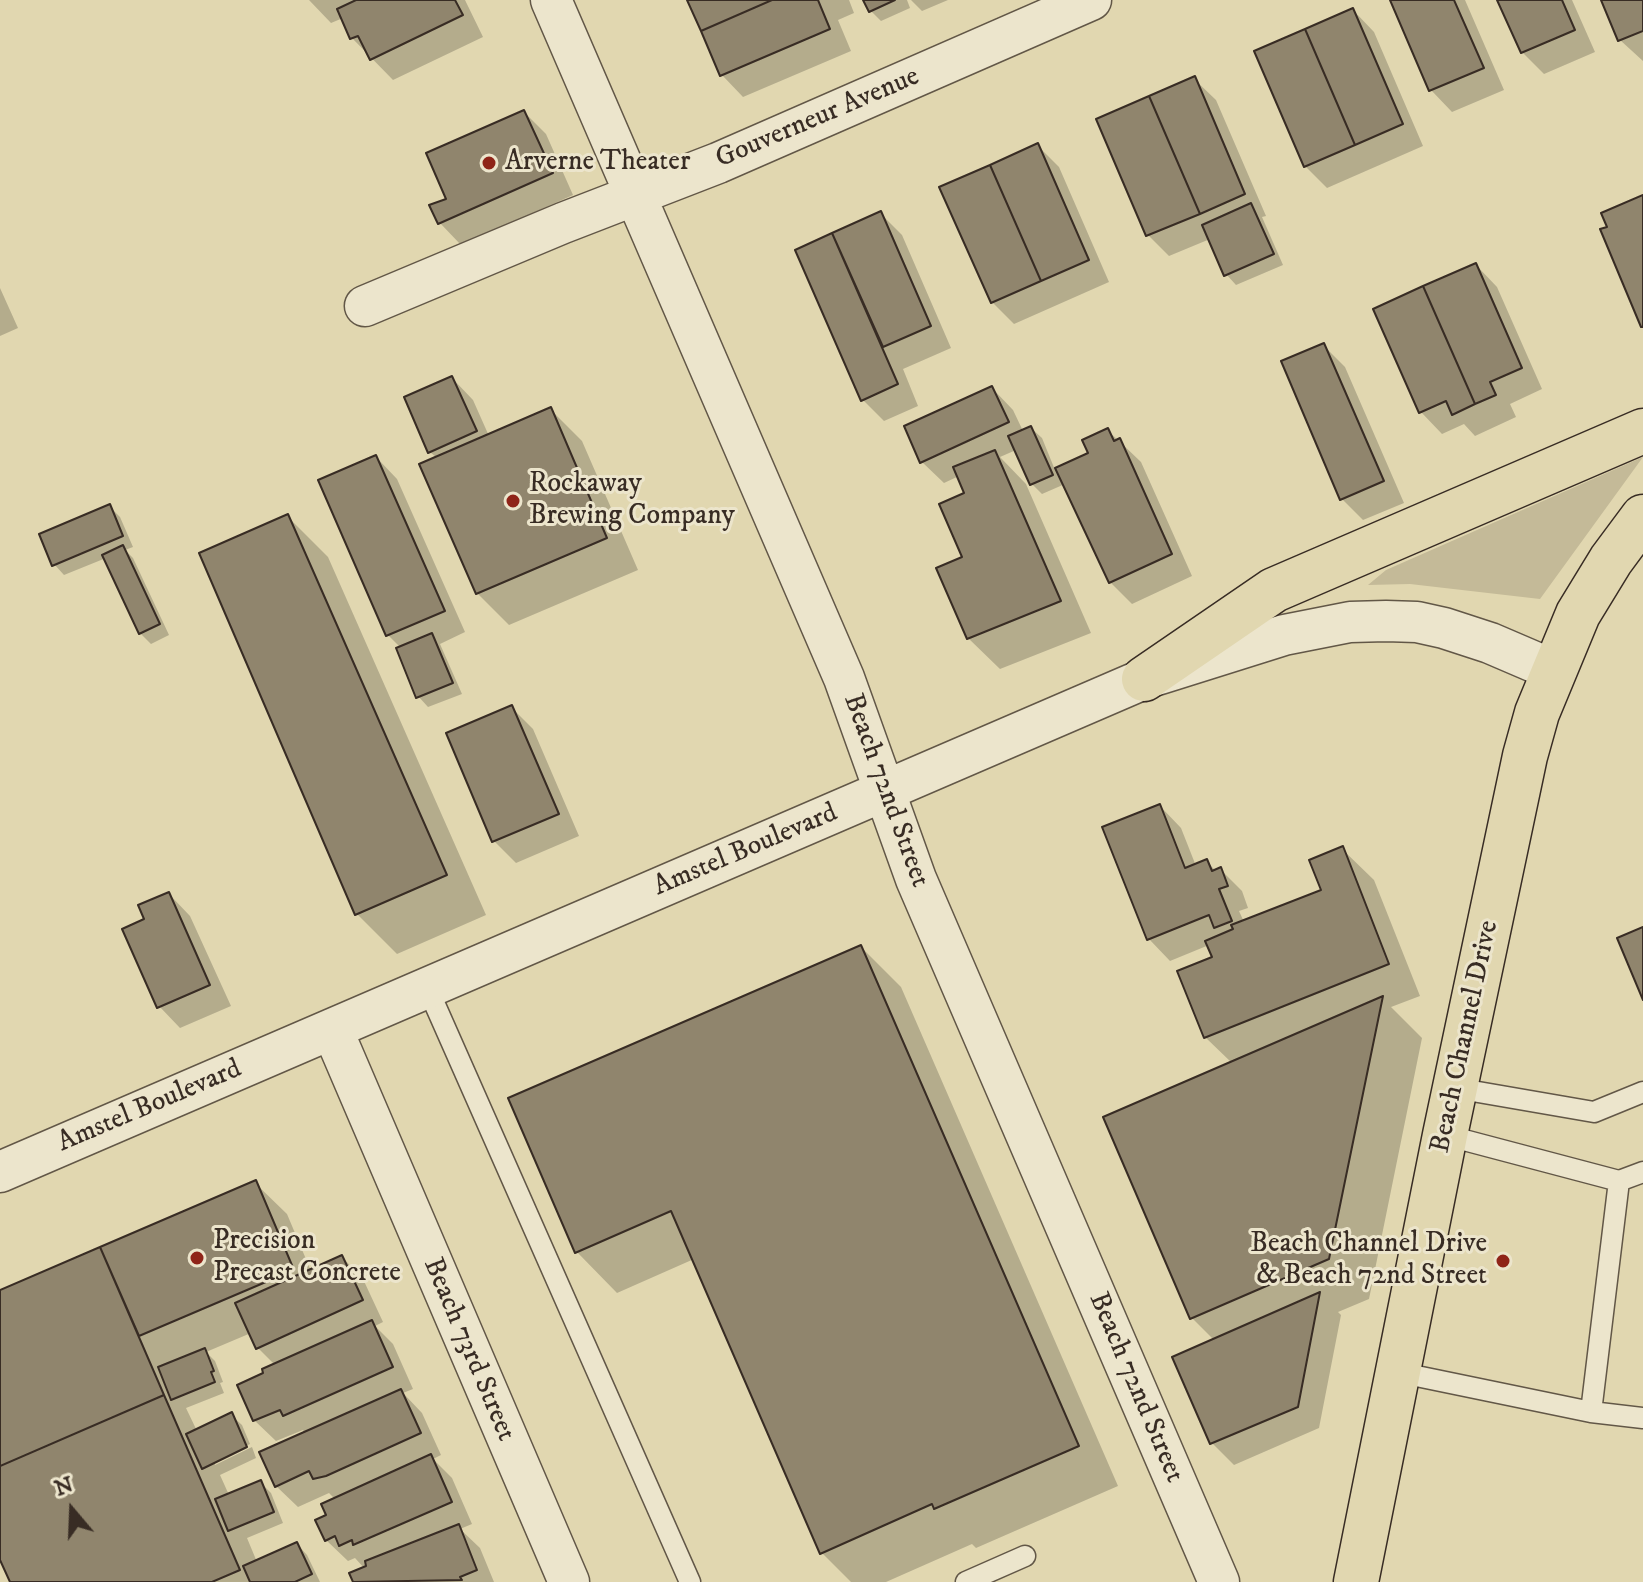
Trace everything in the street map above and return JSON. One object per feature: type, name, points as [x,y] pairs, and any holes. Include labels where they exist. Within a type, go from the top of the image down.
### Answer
[{"type":"main road","points":[[1144,679],[1274,590],[1643,431]]},
{"type":"main road","name":"Beach Channel Drive","points":[[1356,1582],[1445,1135],[1525,756],[1553,670],[1593,587],[1643,517]]},
{"type":"street","name":"Beach 72nd Street","points":[[551,0],[844,678],[916,879],[1219,1582]]},
{"type":"street","name":"Gouverneur Avenue","points":[[365,306],[718,163],[1091,0]]},
{"type":"street","name":"Amstel Boulevard","points":[[0,1172],[1144,679],[1284,635],[1350,622],[1386,621],[1417,622],[1444,628],[1490,643],[1553,670]]},
{"type":"street","name":"Beach 73rd Street","points":[[332,1029],[569,1582]]},
{"type":"lane","points":[[428,989],[690,1582]]},
{"type":"lane","points":[[1455,1088],[1594,1112],[1643,1092]]},
{"type":"lane","points":[[1445,1135],[1619,1181],[1643,1172]]},
{"type":"lane","points":[[1591,1412],[1619,1181]]},
{"type":"lane","points":[[1397,1372],[1591,1412],[1643,1418]]},
{"type":"lane","points":[[966,1582],[1025,1556]]},
{"type":"shaded area","points":[[1643,457],[1540,599],[1410,584],[1368,585],[1386,570]]},
{"type":"building","points":[[356,0],[455,0],[463,15],[370,60],[358,36],[350,39],[337,9]]},
{"type":"building","points":[[687,0],[772,0],[701,31]]},
{"type":"building","points":[[772,0],[818,0],[830,29],[720,76],[701,31]]},
{"type":"building","points":[[863,0],[895,0],[869,12]]},
{"type":"building","points":[[1390,0],[1454,0],[1484,68],[1429,91]]},
{"type":"building","points":[[1497,0],[1562,0],[1575,30],[1521,53]]},
{"type":"building","points":[[1601,0],[1643,0],[1643,31],[1618,41]]},
{"type":"building","points":[[1353,8],[1403,124],[1355,145],[1305,29]]},
{"type":"building","points":[[1305,29],[1355,145],[1304,167],[1254,51]]},
{"type":"building","points":[[1195,76],[1245,194],[1200,214],[1149,96]]},
{"type":"building","points":[[1149,96],[1200,214],[1146,236],[1096,119]]},
{"type":"building","name":"Arverne Theater","points":[[524,110],[553,173],[438,224],[429,205],[446,199],[426,153]]},
{"type":"building","points":[[1038,143],[1089,260],[1041,281],[990,165]]},
{"type":"building","points":[[990,165],[1041,281],[991,303],[939,187]]},
{"type":"building","points":[[1643,195],[1641,327],[1600,229],[1607,227],[1601,213]]},
{"type":"building","points":[[1251,203],[1274,254],[1224,276],[1202,225]]},
{"type":"building","points":[[881,211],[931,326],[883,347],[832,233]]},
{"type":"building","points":[[832,233],[898,384],[861,401],[795,250]]},
{"type":"building","points":[[1476,263],[1522,368],[1490,382],[1496,395],[1475,404],[1423,286]]},
{"type":"building","points":[[1423,286],[1475,404],[1452,415],[1446,401],[1419,413],[1373,309]]},
{"type":"building","points":[[1324,343],[1384,481],[1340,500],[1281,361]]},
{"type":"building","points":[[452,376],[477,431],[428,453],[404,397]]},
{"type":"building","points":[[992,386],[1009,422],[920,463],[904,426]]},
{"type":"building","name":"Rockaway Brewing Company","points":[[551,407],[607,538],[476,594],[419,464]]},
{"type":"building","points":[[1031,426],[1053,475],[1030,485],[1008,436]]},
{"type":"building","points":[[1108,428],[1114,441],[1120,438],[1172,554],[1109,583],[1055,468],[1088,453],[1082,440]]},
{"type":"building","points":[[995,450],[1061,601],[967,639],[936,568],[962,557],[939,504],[964,493],[953,467]]},
{"type":"building","points":[[376,455],[445,611],[386,636],[318,480]]},
{"type":"building","points":[[110,504],[123,536],[52,566],[39,534]]},
{"type":"building","points":[[288,514],[447,875],[355,915],[199,553]]},
{"type":"building","points":[[123,545],[160,624],[139,634],[102,555]]},
{"type":"building","points":[[432,633],[453,683],[416,698],[396,648]]},
{"type":"building","points":[[512,705],[559,814],[492,842],[446,733]]},
{"type":"building","points":[[1160,804],[1185,868],[1207,859],[1212,871],[1221,867],[1228,886],[1219,889],[1232,921],[1214,928],[1209,915],[1147,940],[1102,827]]},
{"type":"building","points":[[1343,846],[1389,964],[1204,1038],[1177,971],[1212,957],[1205,941],[1233,929],[1231,925],[1321,890],[1309,860]]},
{"type":"building","points":[[169,892],[210,985],[157,1008],[122,929],[144,919],[138,905]]},
{"type":"building","points":[[1643,927],[1643,1000],[1617,938]]},
{"type":"building","points":[[861,945],[1079,1446],[934,1509],[932,1504],[820,1554],[671,1211],[575,1253],[508,1098]]},
{"type":"building","points":[[1383,996],[1329,1259],[1190,1319],[1103,1117]]},
{"type":"building","name":"Precision Precast Concrete","points":[[256,1180],[294,1270],[139,1336],[100,1247]]},
{"type":"building","points":[[100,1247],[164,1395],[0,1466],[0,1290]]},
{"type":"building","points":[[342,1255],[363,1300],[256,1349],[235,1303]]},
{"type":"building","points":[[1320,1292],[1298,1407],[1210,1444],[1172,1357]]},
{"type":"building","points":[[372,1320],[393,1367],[283,1416],[280,1410],[253,1421],[237,1385],[263,1373],[262,1369]]},
{"type":"building","points":[[205,1348],[215,1382],[171,1400],[158,1367]]},
{"type":"building","points":[[401,1389],[421,1433],[326,1476],[313,1479],[309,1471],[275,1487],[259,1452]]},
{"type":"building","points":[[164,1395],[240,1570],[212,1582],[10,1582],[0,1560],[0,1466]]},
{"type":"building","points":[[232,1412],[247,1447],[202,1469],[186,1434]]},
{"type":"building","points":[[431,1454],[452,1502],[353,1545],[352,1540],[339,1546],[335,1536],[325,1541],[315,1520],[326,1515],[321,1504]]},
{"type":"building","points":[[261,1480],[274,1512],[228,1531],[215,1499]]},
{"type":"building","points":[[459,1524],[477,1570],[460,1577],[462,1580],[353,1582],[349,1573],[366,1566],[365,1561]]},
{"type":"building","points":[[297,1542],[312,1574],[295,1582],[250,1582],[243,1566]]},
{"type":"place","name":"Arverne Theater","points":[[489,163]]},
{"type":"place","name":"Rockaway Brewing Company","points":[[513,501]]},
{"type":"place","name":"Precision Precast Concrete","points":[[197,1258]]},
{"type":"place","name":"Beach Channel Drive & Beach 72nd Street","points":[[1503,1261]]}]
